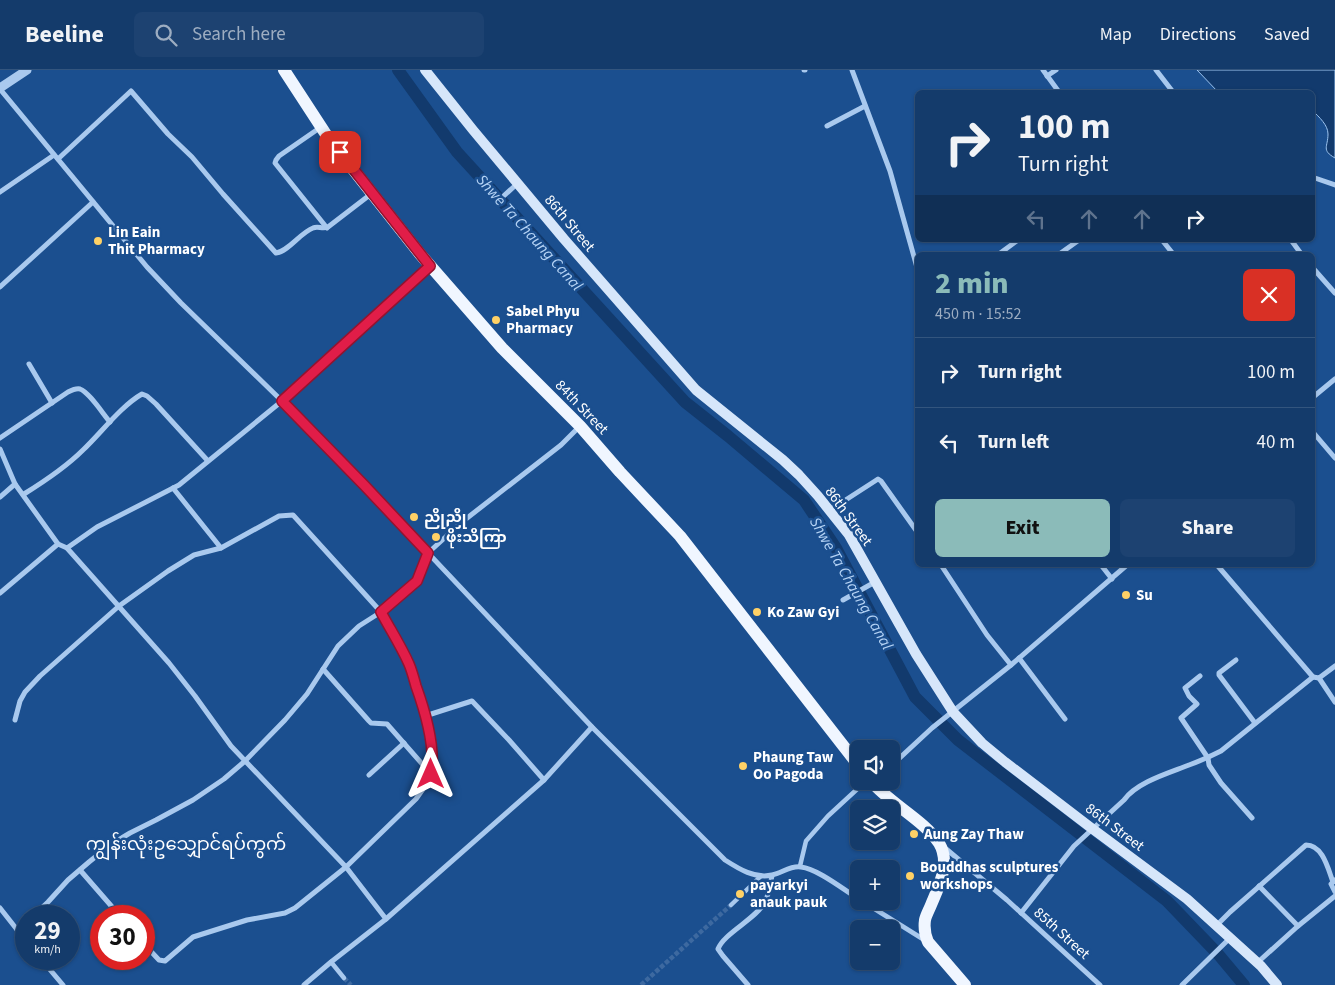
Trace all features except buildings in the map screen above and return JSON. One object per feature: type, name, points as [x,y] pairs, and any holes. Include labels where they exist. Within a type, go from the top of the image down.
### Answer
[{"type":"main road","name":"86th Street","points":[[425,70],[590,270],[696,390],[783,460],[799,475],[830,511],[849,536],[950,714],[1005,762],[1188,899],[1217,926],[1226,941],[1257,962],[1277,985]]},
{"type":"main road","name":"84th Street","points":[[287,71],[329,139],[430,266],[502,348],[580,426],[680,536],[850,754]]},
{"type":"main road","points":[[880,790],[923,826],[938,842],[943,853],[944,863],[941,883],[925,919],[925,933],[928,942],[965,985]]},
{"type":"street","points":[[27,70],[0,89],[147,267],[364,485],[592,727],[725,860],[738,869],[748,874],[772,876],[800,866],[815,872],[850,893]]},
{"type":"street","points":[[852,70],[890,171],[915,260]]},
{"type":"street","points":[[1043,70],[1058,90]]},
{"type":"street","points":[[1047,76],[1056,70]]},
{"type":"street","points":[[1156,70],[1172,90]]},
{"type":"street","points":[[0,192],[56,157],[130,91],[168,134],[192,157],[276,253],[283,251],[300,236],[315,227],[327,228],[372,193]]},
{"type":"street","points":[[827,126],[865,106]]},
{"type":"street","points":[[321,127],[279,156],[275,162],[327,228]]},
{"type":"street","points":[[1315,178],[1335,185]]},
{"type":"street","points":[[497,202],[518,184]]},
{"type":"street","points":[[0,287],[94,202]]},
{"type":"street","points":[[1002,252],[1015,242]]},
{"type":"street","points":[[1062,252],[1076,242]]},
{"type":"street","points":[[1164,242],[1172,252]]},
{"type":"street","points":[[1292,242],[1300,252]]},
{"type":"street","points":[[67,548],[97,527],[179,485],[282,401],[430,266]]},
{"type":"street","points":[[1315,270],[1335,293]]},
{"type":"street","points":[[29,364],[52,403]]},
{"type":"street","points":[[1315,395],[1335,378]]},
{"type":"street","points":[[0,438],[72,390],[77,389],[82,390],[88,395],[110,422]]},
{"type":"street","points":[[24,494],[59,472],[110,422],[142,394],[147,396],[208,461]]},
{"type":"street","points":[[43,905],[80,870],[110,845],[185,804],[224,779],[285,720],[307,694],[338,646],[359,626],[381,612],[417,581],[428,553],[462,522],[561,445],[580,426]]},
{"type":"street","points":[[1315,435],[1335,458]]},
{"type":"street","points":[[0,449],[16,484],[58,544],[67,548],[170,663],[231,746],[346,866],[386,919]]},
{"type":"street","points":[[830,511],[878,480],[915,529]]},
{"type":"street","points":[[0,497],[16,484]]},
{"type":"street","points":[[173,488],[222,548]]},
{"type":"street","points":[[15,720],[20,701],[25,692],[40,676],[119,606],[194,555],[222,548],[278,516],[293,515],[381,612],[410,664],[425,716],[432,766],[428,782],[416,799],[346,866],[290,911],[247,920],[193,937],[165,961],[159,960],[155,956]]},
{"type":"street","points":[[0,592],[58,544]]},
{"type":"street","points":[[942,567],[982,628],[1011,665]]},
{"type":"street","points":[[1103,567],[1112,579]]},
{"type":"street","points":[[900,758],[932,728],[1011,665],[1125,567]]},
{"type":"street","points":[[1219,567],[1335,702]]},
{"type":"street","points":[[843,600],[875,582]]},
{"type":"street","points":[[1019,658],[1065,719]]},
{"type":"street","points":[[1236,660],[1219,673],[1219,676],[1255,723]]},
{"type":"street","points":[[1021,913],[1074,846],[1124,800],[1129,793],[1158,777],[1208,758],[1221,751],[1255,723],[1335,666]]},
{"type":"street","points":[[323,669],[369,722],[387,724],[431,774]]},
{"type":"street","points":[[1200,676],[1185,688],[1197,704],[1181,718],[1208,758],[1209,766],[1221,783],[1252,818]]},
{"type":"street","points":[[425,716],[472,701],[544,780]]},
{"type":"street","points":[[304,985],[386,919],[544,780],[592,727]]},
{"type":"street","points":[[369,775],[404,743]]},
{"type":"street","points":[[800,866],[806,841],[828,816],[861,790]]},
{"type":"street","name":"85th Street","points":[[938,842],[1021,913],[1100,985]]},
{"type":"street","points":[[1217,926],[1230,912],[1306,845],[1314,846],[1321,854],[1334,881],[1331,884],[1335,894],[1257,962]]},
{"type":"street","points":[[80,870],[110,905]]},
{"type":"street","points":[[731,905],[761,876]]},
{"type":"street","points":[[748,985],[718,949],[720,944],[760,909],[769,893],[772,876]]},
{"type":"street","points":[[1259,886],[1298,926]]},
{"type":"street","points":[[0,908],[15,927]]},
{"type":"street","points":[[876,910],[928,942]]},
{"type":"street","points":[[1182,985],[1226,941]]},
{"type":"street","points":[[331,962],[344,978]]},
{"type":"street","points":[[50,970],[63,985]]},
{"type":"water","points":[[1197,70],[1335,70],[1335,158],[1328,153],[1326,148],[1328,131],[1323,121],[1315,113],[1315,90],[1216,90]]},
{"type":"waterway","name":"Shwe Ta Chaung Canal","points":[[398,70],[457,152],[685,402],[804,500],[836,548],[915,697],[958,740],[1167,901],[1218,954],[1244,985]]},
{"type":"tunnel","points":[[641,985],[731,905]]},
{"type":"tunnel","points":[[344,978],[351,985]]},
{"type":"place","name":"Lin Eain Thit Pharmacy","points":[[98,241]]},
{"type":"place","name":"Sabel Phyu Pharmacy","points":[[496,320]]},
{"type":"place","name":"ညိုညို","points":[[414,517]]},
{"type":"place","name":"ဖိုးသိကြာ","points":[[436,537]]},
{"type":"place","name":"Su","points":[[1126,595]]},
{"type":"place","name":"Ko Zaw Gyi","points":[[757,612]]},
{"type":"place","name":"Phaung Taw Oo Pagoda","points":[[743,766]]},
{"type":"place","name":"Aung Zay Thaw","points":[[914,834]]},
{"type":"place","name":"Bouddhas sculptures workshops","points":[[910,876]]},
{"type":"place","name":"payarkyi anauk pauk","points":[[740,894]]},
{"type":"district","name":"ကျွန်းလုံးဥသျှောင်ရပ်ကွက်","points":[[186,844]]},
{"type":"route","points":[[340,152],[430,266],[282,401],[428,553],[417,581],[381,612],[410,664],[425,716],[430,744],[431,774]]}]
